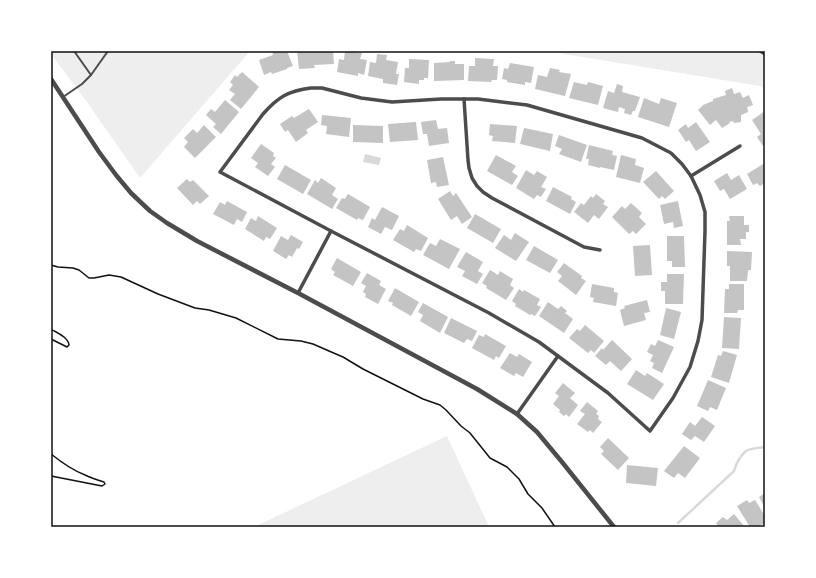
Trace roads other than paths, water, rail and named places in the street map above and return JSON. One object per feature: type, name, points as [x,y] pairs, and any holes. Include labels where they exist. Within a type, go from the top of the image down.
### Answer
[{"type":"street","points":[[51,78],[116,175],[130,193],[150,210],[167,223],[197,241],[298,293],[477,389],[517,414],[536,432],[557,456],[614,527]]},
{"type":"street","points":[[322,88],[361,98],[392,102],[464,99],[478,99],[527,105],[642,138],[671,153],[692,176],[705,212],[702,320],[698,341],[690,367],[673,398],[650,430],[608,393],[539,342],[489,313],[220,172],[270,106],[279,98],[298,90],[322,88]]},
{"type":"street","points":[[464,99],[469,168],[472,178],[477,186],[492,198],[584,247],[600,250]]},
{"type":"street","points":[[692,176],[740,146]]},
{"type":"street","points":[[298,293],[331,231]]},
{"type":"street","points":[[517,414],[558,356]]},
{"type":"lane","points":[[74,51],[91,75]]},
{"type":"lane","points":[[63,97],[82,84],[91,75],[108,51]]},
{"type":"lane","points":[[759,51],[765,55]]},
{"type":"waterway","points":[[678,523],[734,471],[738,460],[746,451],[765,447]]}]
